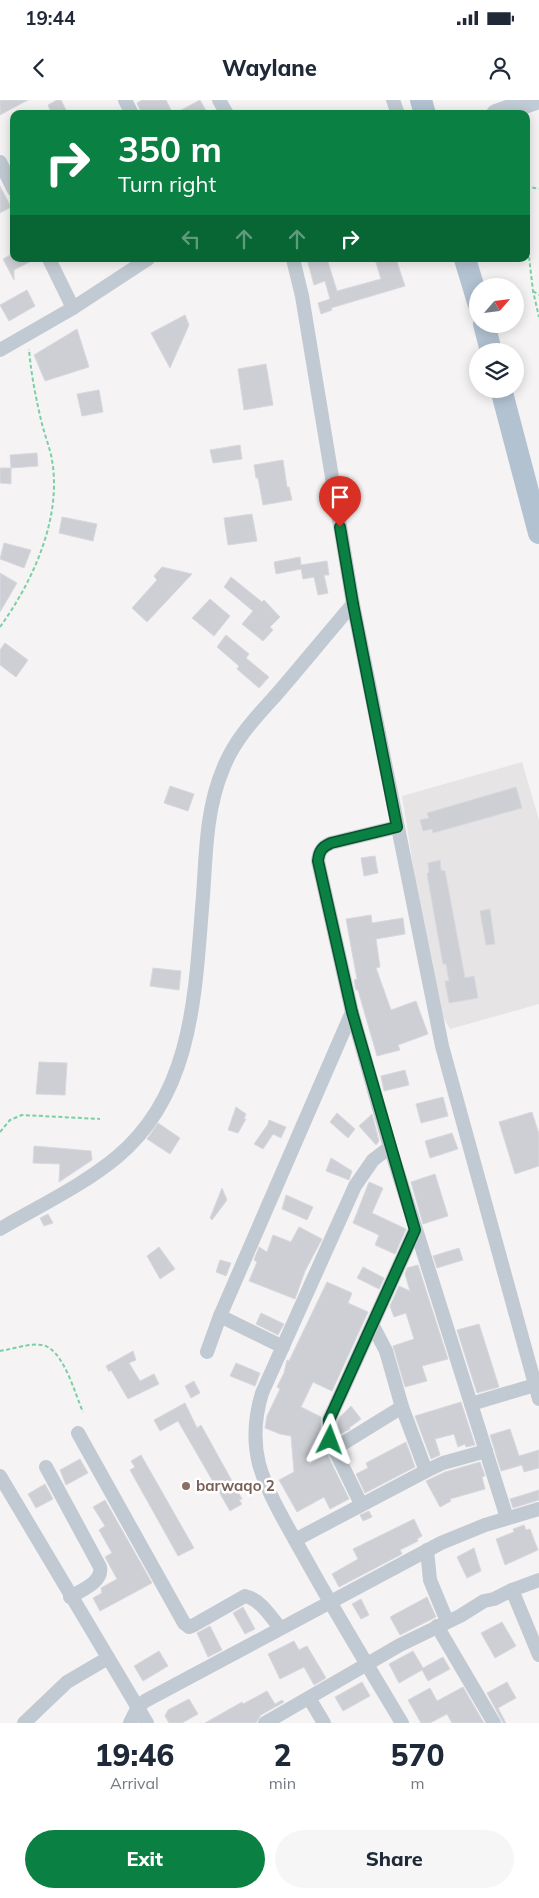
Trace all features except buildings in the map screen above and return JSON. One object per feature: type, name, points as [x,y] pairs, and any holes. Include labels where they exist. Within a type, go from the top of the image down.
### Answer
[{"type":"main road","points":[[507,110],[536,100]]},
{"type":"main road","points":[[466,262],[471,278]]},
{"type":"main road","points":[[503,398],[539,532]]},
{"type":"street","points":[[0,162],[10,181]]},
{"type":"street","points":[[50,262],[73,308]]},
{"type":"street","points":[[2,345],[28,334],[73,308],[139,262]]},
{"type":"street","points":[[294,262],[302,296],[353,604],[442,1046],[539,1399]]},
{"type":"street","points":[[0,1229],[87,1179],[118,1156],[145,1127],[166,1095],[181,1059],[190,1021],[195,987],[209,821],[214,793],[223,767],[236,743],[353,604]]},
{"type":"street","points":[[397,827],[324,846],[319,853],[318,861],[352,1012],[390,1147],[507,1518]]},
{"type":"street","points":[[207,1352],[220,1316],[352,1012]]},
{"type":"street","points":[[390,1147],[373,1160],[357,1181],[262,1393],[256,1419],[256,1446],[265,1480],[295,1540],[329,1602],[402,1723]]},
{"type":"street","points":[[361,1504],[330,1440],[329,1420],[415,1230]]},
{"type":"street","points":[[220,1316],[283,1347]]},
{"type":"street","points":[[373,1326],[386,1351],[402,1407],[426,1471]]},
{"type":"street","points":[[471,1404],[535,1385]]},
{"type":"street","points":[[334,1449],[402,1407]]},
{"type":"street","points":[[78,1433],[184,1624],[189,1627],[194,1626],[245,1596],[251,1597],[280,1628]]},
{"type":"street","points":[[295,1540],[443,1463],[486,1451]]},
{"type":"street","points":[[46,1467],[100,1567],[100,1575],[96,1580],[70,1597]]},
{"type":"street","points":[[0,1476],[70,1597],[147,1723]]},
{"type":"street","points":[[130,1723],[138,1707],[145,1701],[427,1550],[463,1534],[539,1509]]},
{"type":"street","points":[[427,1550],[430,1580],[442,1624],[494,1723]]},
{"type":"street","points":[[265,1723],[366,1664],[484,1601],[494,1599],[539,1580]]},
{"type":"street","points":[[512,1590],[539,1655]]},
{"type":"street","points":[[24,1723],[67,1682],[108,1658]]},
{"type":"street","points":[[308,1698],[324,1723]]},
{"type":"path","points":[[530,262],[533,291],[539,317]]},
{"type":"path","points":[[533,291],[539,295]]},
{"type":"path","points":[[0,627],[30,576],[48,529],[54,492],[52,460],[30,365],[28,334]]},
{"type":"path","points":[[0,1132],[10,1120],[22,1115],[100,1119]]},
{"type":"path","points":[[0,1351],[36,1345],[48,1346],[53,1349],[60,1357],[83,1412]]},
{"type":"shaded area","points":[[522,762],[539,820],[539,1004],[450,1029],[435,1004],[402,796]]},
{"type":"place","name":"barwaqo 2","points":[[186,1486]]},
{"type":"route","points":[[330,1440],[329,1420],[415,1230],[352,1012],[318,861],[319,853],[324,846],[397,827],[353,604],[340,527]]}]
